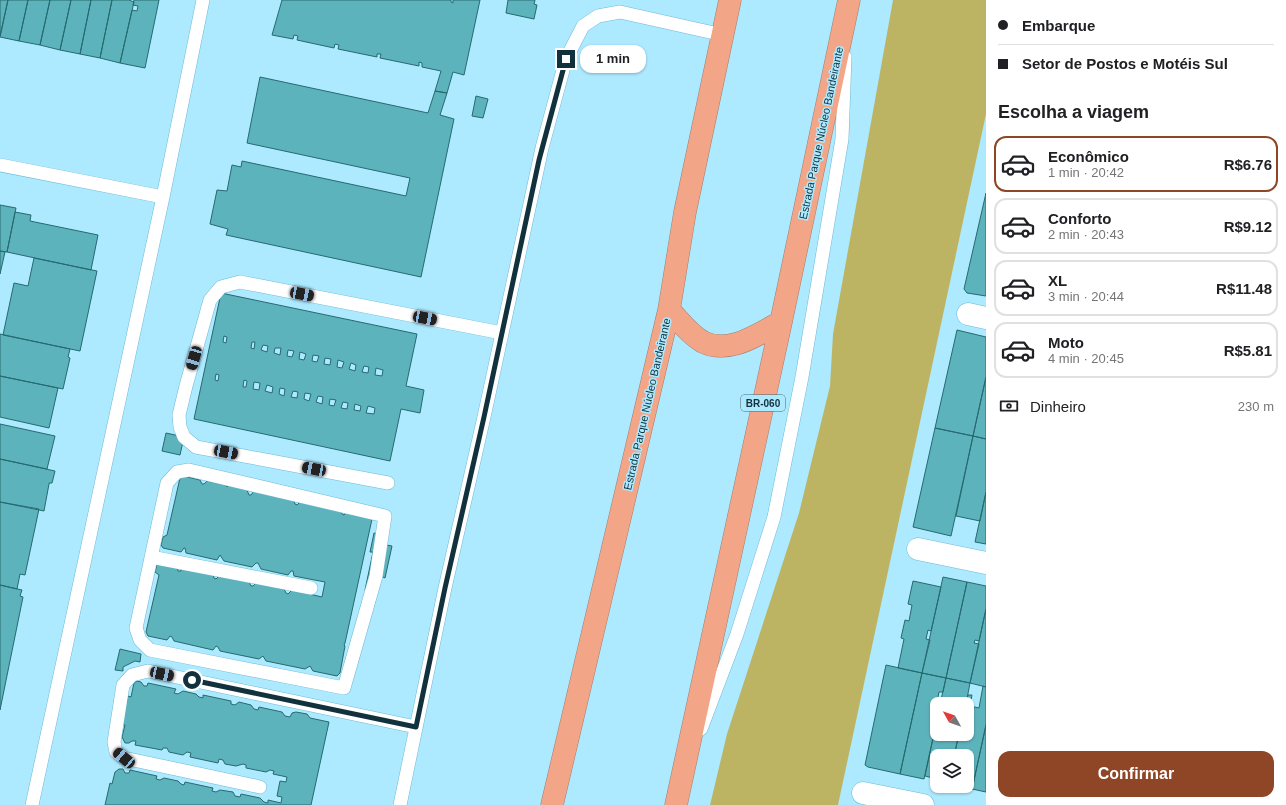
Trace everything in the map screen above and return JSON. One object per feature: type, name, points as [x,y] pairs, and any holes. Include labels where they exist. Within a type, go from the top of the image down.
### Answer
[{"type":"highway","name":"Estrada Parque Núcleo Bandeirante","points":[[552,805],[669,310],[685,212],[730,0]]},
{"type":"highway","name":"Estrada Parque Núcleo Bandeirante","points":[[678,796],[781,322],[848,4]]},
{"type":"highway","points":[[669,310],[692,333],[704,342],[721,346],[739,344],[781,322]]},
{"type":"street","points":[[918,549],[986,563]]},
{"type":"street","points":[[863,793],[923,805]]},
{"type":"lane","points":[[32,805],[163,197],[203,0]]},
{"type":"lane","points":[[678,796],[737,634],[774,518],[802,377],[842,139],[848,4]]},
{"type":"lane","points":[[400,805],[445,588],[544,140],[566,59],[583,26],[598,16],[620,12],[723,35]]},
{"type":"lane","points":[[0,165],[163,197]]},
{"type":"lane","points":[[388,483],[196,447],[184,437],[180,427],[179,415],[210,300],[222,287],[240,282],[502,333]]},
{"type":"lane","points":[[188,470],[385,516],[376,576],[344,688],[150,650],[140,640],[136,628],[151,557],[167,483],[177,472],[188,470]]},
{"type":"lane","points":[[151,557],[312,588]]},
{"type":"lane","points":[[260,787],[124,758],[116,752],[114,742],[123,685],[132,675],[148,671],[416,727]]},
{"type":"shaded area","points":[[893,0],[986,0],[986,114],[838,805],[710,805],[727,734],[799,513],[830,386],[833,334]]},
{"type":"building","points":[[0,0],[8,0],[0,36]]},
{"type":"building","points":[[8,0],[28,0],[19,41],[0,37]]},
{"type":"building","points":[[28,0],[50,0],[40,45],[19,41]]},
{"type":"building","points":[[50,0],[71,0],[60,50],[40,45]]},
{"type":"building","points":[[71,0],[91,0],[80,54],[60,50]]},
{"type":"building","points":[[91,0],[112,0],[100,58],[80,54]]},
{"type":"building","points":[[112,0],[129,0],[134,2],[120,63],[100,58]]},
{"type":"building","points":[[134,0],[159,0],[145,68],[120,63],[132,10],[137,11],[138,6],[133,5]]},
{"type":"building","points":[[282,0],[451,0],[453,3],[453,0],[480,0],[464,75],[453,72],[447,93],[435,91],[441,71],[422,67],[422,63],[419,62],[419,66],[380,58],[381,54],[377,54],[377,57],[338,49],[339,45],[335,44],[334,48],[297,40],[298,36],[294,35],[293,39],[272,35]]},
{"type":"building","points":[[508,0],[535,0],[534,4],[537,5],[534,19],[506,13]]},
{"type":"building","points":[[260,77],[428,113],[435,91],[447,93],[440,115],[454,119],[421,277],[226,235],[228,229],[210,224],[217,190],[227,191],[232,165],[241,167],[242,161],[406,196],[410,178],[247,143]]},
{"type":"building","points":[[476,96],[488,99],[483,118],[472,116]]},
{"type":"building","points":[[986,193],[986,296],[967,293],[964,289]]},
{"type":"building","points":[[0,205],[16,208],[7,252],[0,251]]},
{"type":"building","points":[[15,212],[31,215],[30,221],[98,235],[91,270],[7,252]]},
{"type":"building","points":[[0,251],[5,252],[0,274]]},
{"type":"building","points":[[34,258],[97,271],[80,351],[3,335],[14,283],[28,286]]},
{"type":"building","points":[[221,293],[417,334],[406,386],[424,390],[420,413],[401,409],[390,461],[194,419]],"holes":[[[224,336],[227,337],[226,343],[223,342]],[[252,342],[255,342],[254,349],[251,348]],[[263,345],[268,346],[267,352],[261,350]],[[275,348],[281,348],[280,355],[274,353]],[[288,350],[294,351],[292,357],[287,356]],[[300,352],[306,354],[304,360],[299,359]],[[313,355],[319,356],[317,362],[312,361]],[[325,358],[331,359],[330,365],[324,364]],[[338,360],[344,362],[342,368],[337,367]],[[351,363],[356,365],[355,371],[349,369]],[[364,366],[369,367],[368,373],[362,372]],[[376,368],[383,370],[382,376],[375,375]],[[216,374],[219,375],[218,381],[215,380]],[[244,380],[247,381],[246,387],[243,387]],[[254,382],[260,383],[259,390],[253,389]],[[267,385],[273,387],[272,393],[265,391]],[[280,388],[285,389],[284,396],[279,394]],[[293,391],[298,392],[297,398],[291,397]],[[305,393],[311,394],[309,401],[304,399]],[[318,396],[323,397],[322,404],[316,402]],[[330,399],[336,400],[334,406],[329,405]],[[343,402],[348,403],[347,409],[341,408]],[[355,404],[361,406],[360,411],[354,410]],[[368,406],[375,408],[374,414],[366,413]]]},
{"type":"building","points":[[957,330],[986,337],[986,377],[973,436],[935,428]]},
{"type":"building","points":[[0,334],[70,349],[68,357],[70,358],[63,389],[0,376]]},
{"type":"building","points":[[0,376],[58,388],[49,428],[0,417]]},
{"type":"building","points":[[986,377],[986,439],[973,436]]},
{"type":"building","points":[[0,424],[55,436],[47,469],[0,459]]},
{"type":"building","points":[[935,428],[973,436],[951,536],[913,527]]},
{"type":"building","points":[[166,433],[184,437],[180,455],[162,451]]},
{"type":"building","points":[[973,436],[986,439],[986,492],[980,521],[956,516]]},
{"type":"building","points":[[0,459],[55,471],[52,483],[49,483],[44,511],[0,502]]},
{"type":"building","points":[[183,476],[200,480],[202,484],[207,481],[226,485],[227,487],[229,485],[247,490],[249,495],[251,495],[254,491],[272,495],[273,497],[275,495],[293,499],[297,505],[301,501],[340,509],[344,515],[347,511],[372,519],[344,645],[340,673],[337,676],[313,671],[310,666],[305,669],[266,661],[263,656],[259,659],[220,651],[216,646],[213,650],[174,641],[170,636],[167,640],[148,636],[146,632],[159,575],[155,572],[157,564],[177,566],[178,571],[181,571],[181,569],[213,574],[214,578],[216,579],[220,575],[249,582],[251,586],[256,583],[284,589],[288,594],[292,590],[322,597],[325,582],[294,576],[293,571],[291,571],[288,575],[261,569],[258,563],[252,567],[224,561],[220,555],[217,560],[186,553],[185,548],[181,552],[163,548],[161,545],[163,537],[167,535],[180,478]]},
{"type":"building","points":[[986,492],[986,544],[975,542]]},
{"type":"building","points":[[0,502],[39,509],[25,575],[20,574],[17,589],[0,585]]},
{"type":"building","points":[[374,533],[378,534],[376,543],[392,546],[385,578],[381,576],[377,593],[365,590],[373,552],[370,552]]},
{"type":"building","points":[[943,577],[967,582],[946,678],[922,673]]},
{"type":"building","points":[[913,581],[941,587],[931,631],[928,630],[926,639],[930,640],[922,673],[898,668],[904,639],[901,638],[905,620],[909,621],[912,605],[908,604]]},
{"type":"building","points":[[967,582],[986,586],[986,609],[979,641],[975,640],[974,643],[979,644],[970,683],[946,678]]},
{"type":"building","points":[[0,585],[22,590],[20,596],[23,597],[0,710]]},
{"type":"building","points":[[986,609],[986,687],[970,683]]},
{"type":"building","points":[[120,649],[141,654],[140,662],[135,661],[123,667],[123,671],[115,670]]},
{"type":"building","points":[[886,665],[922,673],[900,774],[865,765]]},
{"type":"building","points":[[922,673],[946,678],[943,692],[939,692],[938,697],[930,697],[930,741],[932,741],[924,779],[900,774]]},
{"type":"building","points":[[946,678],[970,683],[967,697],[942,697]]},
{"type":"building","points":[[137,681],[141,682],[144,686],[147,686],[148,683],[176,689],[174,693],[178,694],[183,691],[196,694],[203,698],[203,695],[231,701],[231,704],[235,705],[239,702],[251,705],[254,709],[258,710],[259,707],[282,712],[285,716],[290,717],[292,713],[296,712],[307,714],[310,718],[329,722],[311,805],[105,805],[110,783],[112,784],[115,772],[119,769],[123,769],[125,773],[129,773],[130,770],[157,776],[156,779],[160,780],[164,778],[178,781],[184,785],[185,782],[213,788],[212,791],[216,792],[220,790],[233,792],[235,796],[240,797],[241,794],[260,798],[264,802],[268,803],[268,800],[281,803],[282,797],[277,796],[280,781],[286,782],[287,777],[273,774],[274,771],[270,770],[266,772],[246,768],[246,765],[243,764],[236,766],[225,764],[223,760],[219,759],[218,763],[190,757],[191,753],[187,752],[183,755],[169,752],[167,748],[163,748],[162,750],[135,745],[136,741],[125,743],[122,737],[125,725],[122,725],[128,696],[131,697],[134,683]]},
{"type":"building","points":[[983,686],[986,687],[986,725],[974,780],[974,749],[956,749],[957,741],[974,741],[974,707],[979,708]]},
{"type":"building","points":[[986,725],[986,792],[974,789],[974,780]]},
{"type":"building","points":[[932,741],[957,741],[956,749],[931,749]]},
{"type":"building","points":[[930,753],[930,777],[925,776]]},
{"type":"route","points":[[192,680],[416,727],[539,160],[566,59]]}]
